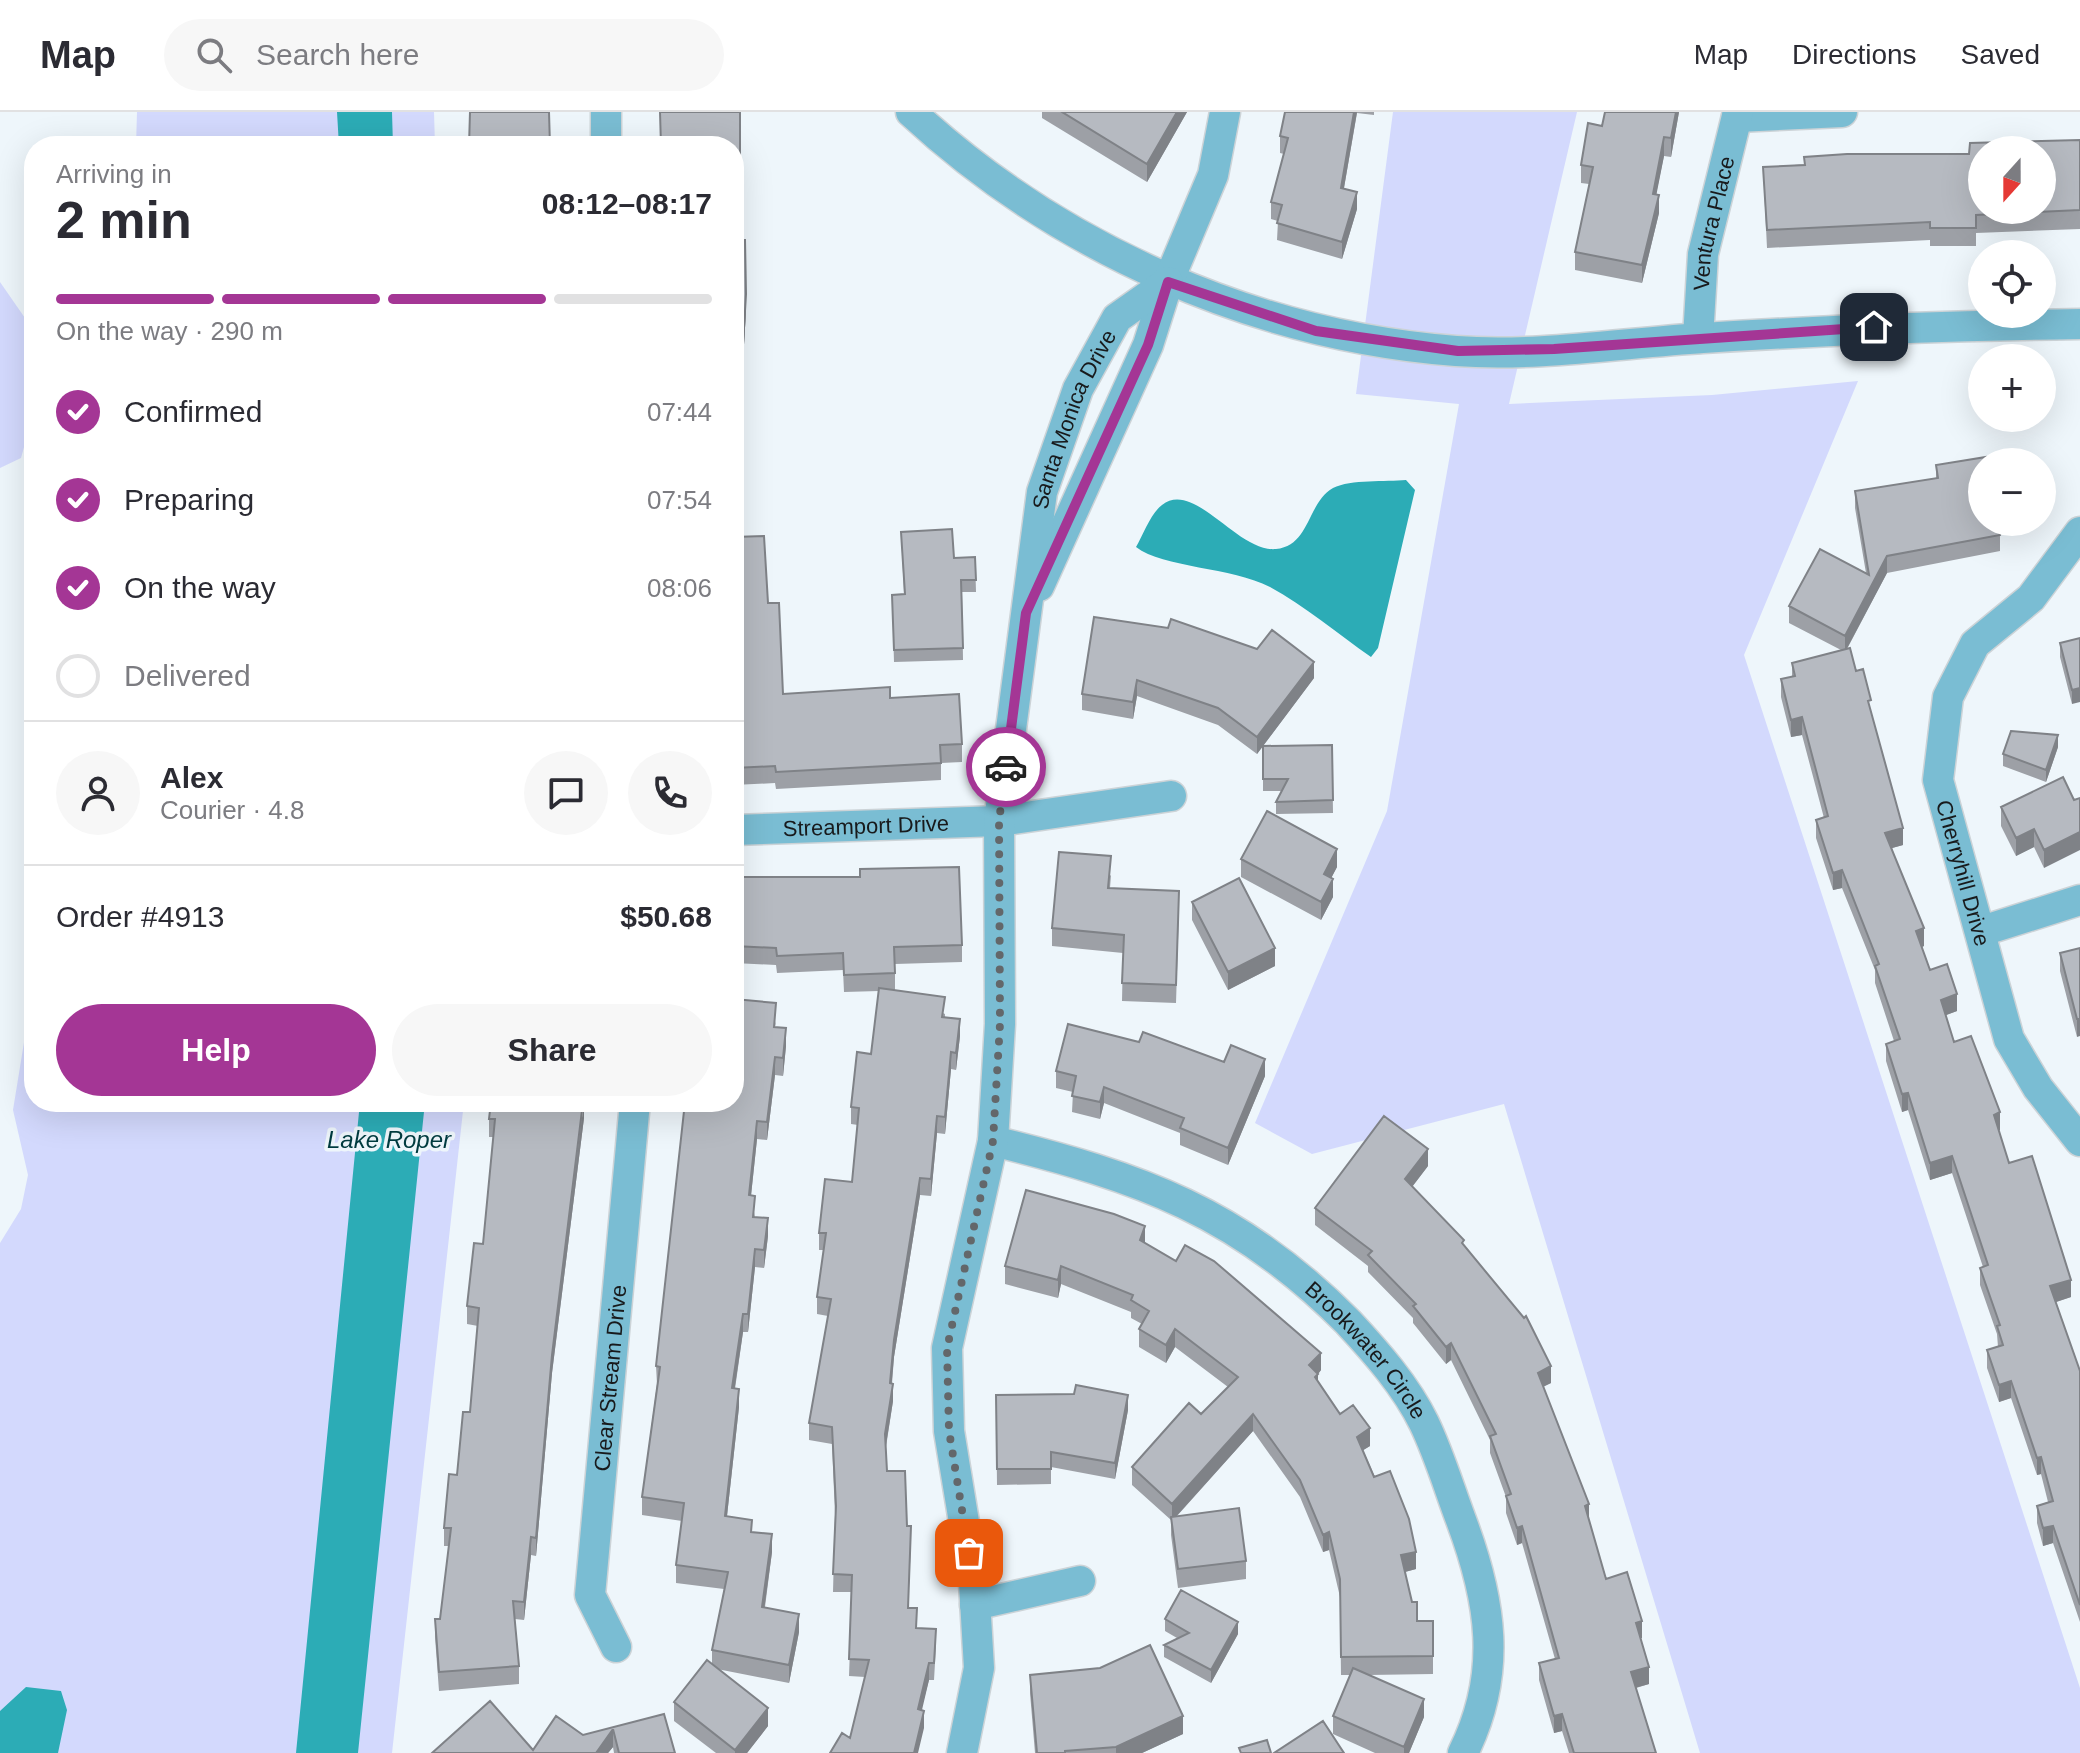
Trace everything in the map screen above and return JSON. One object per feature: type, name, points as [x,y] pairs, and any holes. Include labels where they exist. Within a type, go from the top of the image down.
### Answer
[{"type":"street","points":[[606,112],[606,136]]},
{"type":"street","points":[[911,112],[952,150],[1056,220],[1168,282],[1316,331],[1443,350],[1554,349],[1874,327],[2080,324]]},
{"type":"street","points":[[1168,282],[1213,175],[1225,112]]},
{"type":"street","points":[[1737,115],[1842,112]]},
{"type":"street","name":"Ventura Place","points":[[1698,338],[1703,254],[1737,115]]},
{"type":"street","name":"Santa Monica Drive","points":[[962,1753],[979,1668],[975,1605],[949,1431],[947,1348],[993,1141],[1000,1024],[999,821],[1042,492],[1078,389],[1117,318],[1168,282]]},
{"type":"street","name":"Santa Monica Drive","points":[[1026,613],[1148,345],[1168,282]]},
{"type":"street","name":"Cherryhill Drive","points":[[2078,541],[2031,598],[1975,644],[1948,697],[1938,780],[1957,858],[1982,931],[2009,1039],[2038,1088],[2080,1141]]},
{"type":"street","name":"Streamport Drive","points":[[744,830],[999,821],[1171,796]]},
{"type":"street","points":[[1982,931],[2080,900]]},
{"type":"street","name":"Clear Stream Drive","points":[[616,1647],[590,1595],[634,1112]]},
{"type":"street","name":"Brookwater Circle","points":[[993,1141],[1143,1183],[1226,1222],[1305,1279],[1376,1351],[1424,1422],[1480,1572],[1490,1643],[1480,1718],[1463,1753]]},
{"type":"street","points":[[975,1605],[1080,1581]]},
{"type":"shaded area","points":[[137,112],[434,112],[435,136],[136,136]]},
{"type":"shaded area","points":[[1393,112],[1577,112],[1509,404],[1712,395],[1858,381],[1744,655],[2080,1688],[2080,1753],[1700,1753],[1504,1104],[1312,1154],[1255,1123],[1387,811],[1459,404],[1356,394]]},
{"type":"shaded area","points":[[0,282],[24,317],[24,447],[21,458],[0,468]]},
{"type":"shaded area","points":[[24,1042],[24,1112],[463,1112],[392,1753],[0,1753],[0,1243],[21,1209],[28,1175],[13,1110]]},
{"type":"water","points":[[337,112],[392,112],[393,136],[338,136]]},
{"type":"water","points":[[1406,480],[1415,490],[1378,648],[1371,657],[1309,611],[1270,587],[1237,575],[1163,559],[1136,547],[1158,509],[1175,500],[1188,501],[1247,540],[1276,549],[1296,540],[1318,503],[1333,488],[1359,482]]},
{"type":"water","name":"Lake Roper","points":[[359,1112],[424,1112],[358,1753],[296,1753]]},
{"type":"water","points":[[26,1687],[61,1691],[67,1710],[58,1753],[0,1753],[0,1711]]},
{"type":"building","points":[[470,112],[549,112],[550,136],[469,136]]},
{"type":"building","points":[[660,112],[740,112],[740,136],[661,136]]},
{"type":"building","points":[[1062,112],[1177,112],[1147,164]]},
{"type":"building","points":[[1285,112],[1354,112],[1341,188],[1357,192],[1342,242],[1277,223],[1282,205],[1271,202],[1288,138],[1280,136]]},
{"type":"building","points":[[1605,112],[1676,112],[1671,138],[1664,137],[1653,194],[1659,195],[1642,265],[1575,252],[1593,167],[1581,165],[1588,123],[1602,126]]},
{"type":"building","points":[[2080,140],[2080,210],[2056,211],[2056,141]]},
{"type":"building","points":[[1968,154],[1968,224],[1976,224],[1976,228],[1930,228],[1930,222],[1767,230],[1763,167],[1805,165],[1804,157]]},
{"type":"building","points":[[744,240],[745,240],[744,328]]},
{"type":"building","points":[[1968,460],[1968,536],[1995,536],[1887,556],[1845,636],[1789,606],[1820,549],[1869,575],[1855,491],[1938,478],[1936,465]]},
{"type":"building","points":[[952,529],[954,558],[975,557],[976,580],[961,580],[963,648],[894,650],[892,595],[905,594],[901,532]]},
{"type":"building","points":[[764,536],[768,603],[779,603],[783,694],[890,687],[890,698],[959,694],[962,744],[940,745],[941,763],[776,772],[775,766],[744,768],[744,537]]},
{"type":"building","points":[[1094,617],[1168,628],[1171,619],[1257,649],[1272,630],[1314,662],[1257,737],[1218,708],[1137,680],[1133,702],[1082,694]]},
{"type":"building","points":[[2080,638],[2080,688],[2072,690],[2060,643]]},
{"type":"building","points":[[1850,648],[1856,671],[1863,669],[1871,700],[1868,701],[1903,828],[1885,833],[1924,928],[1916,931],[1930,970],[1947,964],[1957,994],[1941,1000],[1954,1042],[1971,1036],[2000,1112],[1994,1115],[2009,1163],[2032,1156],[2071,1280],[2050,1286],[2080,1371],[2080,1605],[2053,1526],[2043,1528],[2037,1506],[2053,1501],[2041,1457],[2037,1458],[2011,1381],[1999,1385],[1987,1350],[2003,1345],[1997,1326],[2000,1325],[1980,1268],[1988,1265],[1952,1156],[1930,1163],[1908,1093],[1902,1094],[1886,1044],[1900,1039],[1875,966],[1879,964],[1842,870],[1833,873],[1816,820],[1828,816],[1802,717],[1791,720],[1781,679],[1795,676],[1792,663]]},
{"type":"building","points":[[2011,731],[2058,735],[2046,770],[2003,754]]},
{"type":"building","points":[[1332,745],[1333,800],[1276,802],[1288,779],[1263,779],[1263,746]]},
{"type":"building","points":[[2063,777],[2074,800],[2080,798],[2080,832],[2044,850],[2034,829],[2016,838],[2001,807]]},
{"type":"building","points":[[1267,811],[1337,849],[1324,874],[1333,879],[1321,902],[1241,859]]},
{"type":"building","points":[[1059,852],[1111,856],[1108,888],[1179,891],[1176,985],[1122,983],[1124,935],[1052,928]]},
{"type":"building","points":[[959,867],[962,945],[894,947],[895,973],[844,975],[843,953],[777,956],[776,948],[744,946],[744,877],[860,877],[860,869]]},
{"type":"building","points":[[1239,878],[1275,948],[1228,972],[1192,902]]},
{"type":"building","points":[[2080,948],[2080,1019],[2077,1019],[2060,953]]},
{"type":"building","points":[[879,988],[945,997],[942,1017],[960,1019],[956,1053],[951,1052],[945,1117],[937,1116],[931,1179],[920,1178],[894,1340],[890,1383],[893,1384],[885,1434],[887,1471],[905,1471],[907,1526],[911,1526],[908,1608],[917,1608],[916,1628],[936,1629],[934,1663],[929,1663],[918,1709],[924,1711],[914,1753],[830,1753],[842,1733],[850,1738],[869,1660],[849,1659],[852,1575],[833,1574],[836,1506],[832,1427],[809,1423],[831,1299],[817,1297],[826,1233],[819,1233],[825,1179],[852,1182],[859,1108],[851,1107],[857,1052],[871,1054]]},
{"type":"building","points":[[744,1000],[776,1003],[774,1027],[786,1028],[783,1058],[775,1057],[767,1122],[757,1121],[749,1195],[755,1196],[753,1217],[768,1218],[764,1250],[755,1249],[748,1314],[743,1314],[732,1388],[739,1389],[725,1516],[752,1520],[751,1532],[772,1534],[762,1607],[799,1614],[789,1665],[712,1650],[728,1572],[676,1565],[684,1503],[642,1497],[660,1367],[656,1366],[684,1112],[744,1112]]},
{"type":"building","points":[[1068,1024],[1139,1042],[1143,1032],[1224,1062],[1231,1045],[1265,1059],[1228,1148],[1180,1128],[1184,1118],[1104,1087],[1100,1102],[1072,1096],[1076,1076],[1056,1071]]},
{"type":"building","points":[[490,1112],[582,1112],[552,1355],[536,1538],[531,1537],[524,1602],[513,1601],[519,1666],[439,1672],[435,1619],[440,1619],[451,1528],[444,1528],[449,1474],[457,1475],[463,1412],[470,1412],[479,1308],[467,1306],[474,1243],[483,1244],[495,1119],[489,1119]]},
{"type":"building","points":[[1384,1116],[1428,1149],[1405,1179],[1464,1240],[1462,1243],[1524,1318],[1526,1316],[1551,1366],[1538,1373],[1589,1504],[1585,1506],[1606,1579],[1627,1572],[1642,1621],[1636,1623],[1649,1667],[1631,1672],[1656,1753],[1574,1753],[1562,1714],[1554,1716],[1539,1663],[1559,1658],[1522,1526],[1517,1528],[1506,1496],[1511,1494],[1490,1436],[1496,1434],[1451,1343],[1446,1347],[1413,1306],[1416,1304],[1368,1255],[1372,1251],[1315,1208]]},
{"type":"building","points":[[1026,1190],[1114,1214],[1145,1226],[1140,1240],[1176,1261],[1185,1245],[1214,1261],[1321,1353],[1309,1365],[1318,1374],[1315,1377],[1340,1414],[1353,1405],[1370,1428],[1357,1437],[1374,1477],[1390,1471],[1409,1519],[1416,1552],[1401,1555],[1412,1602],[1417,1602],[1417,1621],[1433,1621],[1433,1656],[1341,1657],[1340,1579],[1329,1532],[1323,1535],[1300,1480],[1253,1414],[1172,1504],[1132,1467],[1189,1403],[1201,1414],[1238,1377],[1175,1329],[1166,1345],[1139,1329],[1149,1311],[1131,1300],[1133,1295],[1061,1266],[1058,1280],[1005,1266]]},
{"type":"building","points":[[1076,1385],[1128,1395],[1115,1463],[1051,1452],[1051,1469],[997,1469],[996,1395],[1074,1394]]},
{"type":"building","points":[[1239,1508],[1246,1561],[1178,1569],[1171,1517]]},
{"type":"building","points":[[1181,1590],[1238,1622],[1211,1670],[1164,1645],[1189,1633],[1165,1619]]},
{"type":"building","points":[[1150,1645],[1183,1716],[1116,1747],[1037,1753],[1030,1675],[1100,1668]]},
{"type":"building","points":[[707,1660],[768,1708],[735,1750],[674,1702]]},
{"type":"building","points":[[1353,1668],[1424,1699],[1404,1747],[1333,1716]]},
{"type":"building","points":[[490,1701],[533,1750],[556,1716],[583,1735],[664,1714],[675,1753],[619,1753],[613,1729],[596,1753],[432,1753]]},
{"type":"building","points":[[1323,1721],[1344,1753],[1274,1753]]},
{"type":"building","points":[[1267,1740],[1271,1753],[1241,1753],[1239,1748]]},
{"type":"way so far","points":[[969,1553],[949,1431],[947,1348],[993,1141],[1000,1024],[999,821],[1006,767]]},
{"type":"route","points":[[1006,767],[1026,613],[1148,345],[1168,282],[1316,331],[1369,341],[1458,351],[1554,349],[1874,327]]}]
